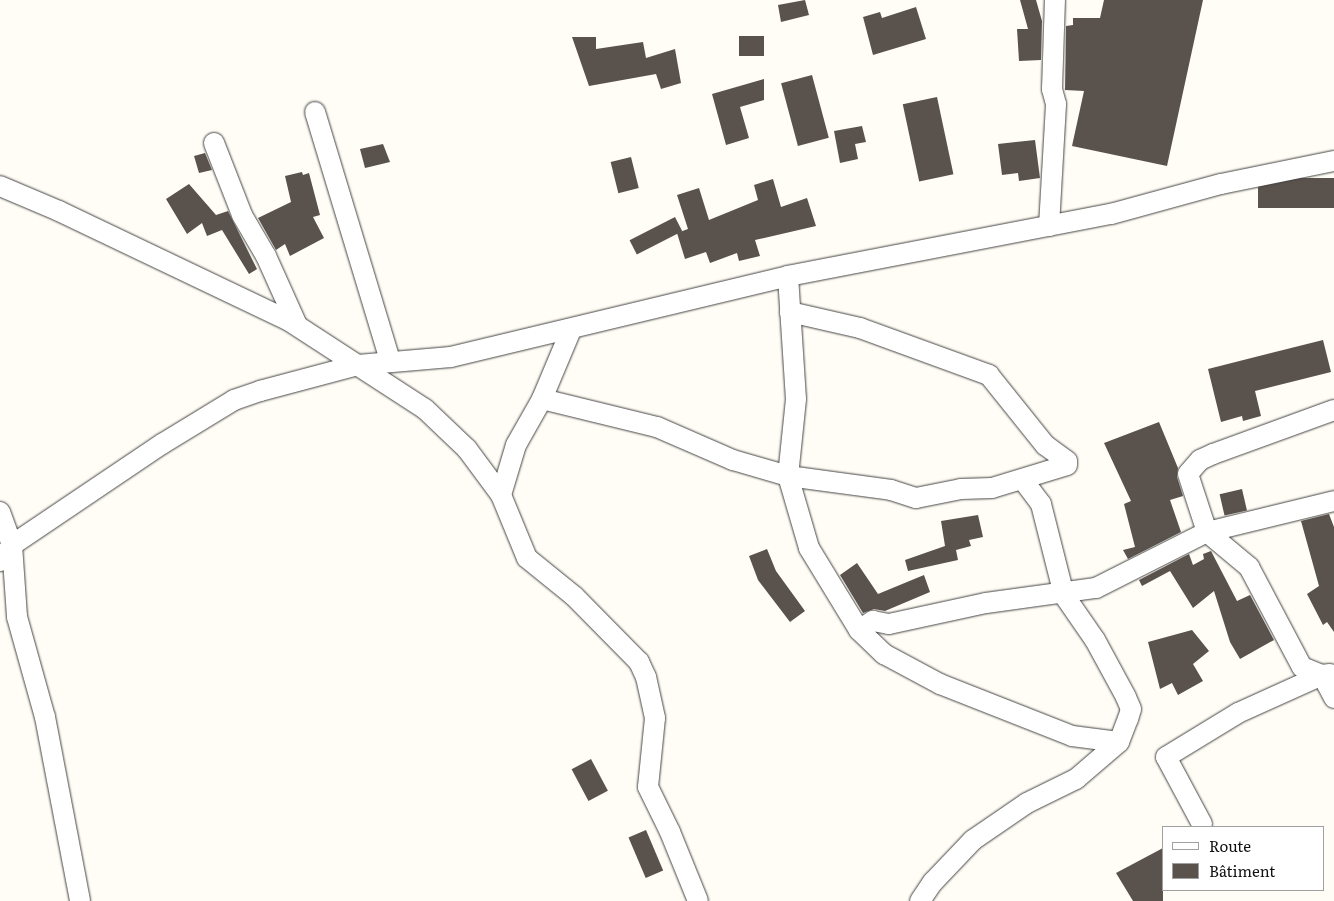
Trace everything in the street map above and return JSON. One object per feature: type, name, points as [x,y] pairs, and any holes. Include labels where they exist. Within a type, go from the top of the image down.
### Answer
[{"type":"street","points":[[1049,226],[1056,104],[1052,89],[1055,0]]},
{"type":"street","points":[[315,112],[390,361]]},
{"type":"street","points":[[214,143],[242,215],[266,256],[296,325]]},
{"type":"street","points":[[6,553],[234,400],[358,365],[390,361],[451,358],[788,276],[1112,214],[1221,184],[1334,161]]},
{"type":"street","points":[[0,186],[68,215],[296,325],[424,409],[467,449],[501,495],[526,558],[574,596],[642,670],[656,718],[648,787],[670,832],[698,901]]},
{"type":"street","points":[[788,276],[796,399],[788,476],[810,548],[859,630],[884,654],[940,684],[1072,736],[1119,742]]},
{"type":"street","points":[[542,399],[657,427],[732,460],[788,476],[891,490],[916,498],[961,489],[992,488],[1065,466],[1068,462],[1045,445],[989,375],[860,328],[790,312]]},
{"type":"street","points":[[501,495],[516,445],[542,399],[571,330]]},
{"type":"street","points":[[1328,674],[1302,667],[1249,567],[1207,532],[1189,481],[1190,469],[1214,454],[1334,410]]},
{"type":"street","points":[[920,901],[933,882],[973,840],[1027,803],[1076,779],[1119,742],[1131,709],[1095,640],[1064,595],[1041,504],[1023,480]]},
{"type":"street","points":[[859,630],[873,621],[889,624],[986,604],[1064,595],[1096,588],[1207,532],[1334,502]]},
{"type":"street","points":[[0,512],[17,617],[45,717],[80,901]]},
{"type":"street","points":[[1328,674],[1334,698]]},
{"type":"street","points":[[1202,824],[1166,756],[1238,713],[1328,674]]},
{"type":"building","points":[[805,0],[809,15],[781,22],[778,5]]},
{"type":"building","points":[[1020,0],[1036,0],[1042,21],[1041,60],[1019,61],[1017,29],[1028,29]]},
{"type":"building","points":[[1104,0],[1203,0],[1167,166],[1072,146],[1084,91],[1065,90],[1066,26],[1073,25],[1073,18],[1100,18]]},
{"type":"building","points":[[916,7],[926,39],[873,55],[863,17],[880,12],[882,18]]},
{"type":"building","points":[[739,36],[764,36],[764,56],[739,56]]},
{"type":"building","points":[[572,37],[596,37],[596,49],[643,42],[646,58],[675,49],[681,83],[661,89],[656,74],[589,86]]},
{"type":"building","points":[[812,75],[829,138],[798,146],[781,83]]},
{"type":"building","points":[[764,79],[764,100],[740,107],[749,138],[726,145],[712,94]]},
{"type":"building","points":[[937,97],[953,174],[919,182],[903,104]]},
{"type":"building","points":[[862,126],[866,142],[855,144],[858,159],[840,163],[834,131]]},
{"type":"building","points":[[1035,140],[1040,178],[1019,181],[1018,173],[1002,175],[998,144]]},
{"type":"building","points":[[383,144],[390,162],[365,168],[360,149]]},
{"type":"building","points":[[205,153],[212,170],[199,173],[194,156]]},
{"type":"building","points":[[631,157],[639,188],[618,193],[611,162]]},
{"type":"building","points":[[302,172],[303,175],[309,173],[320,215],[313,217],[324,238],[290,256],[285,244],[276,250],[258,218],[291,202],[285,176]]},
{"type":"building","points":[[1258,178],[1334,178],[1334,208],[1258,208]]},
{"type":"building","points":[[773,179],[781,207],[807,198],[816,226],[755,240],[760,256],[739,261],[737,253],[710,263],[706,252],[685,259],[677,233],[688,229],[677,195],[699,188],[709,220],[758,200],[754,185]]},
{"type":"building","points":[[189,184],[216,215],[228,211],[257,269],[249,274],[222,230],[207,236],[202,223],[187,234],[166,199]]},
{"type":"building","points":[[675,217],[682,231],[637,254],[630,240]]},
{"type":"building","points":[[1323,340],[1331,372],[1255,391],[1261,416],[1243,421],[1242,416],[1221,422],[1208,369]]},
{"type":"building","points":[[1159,422],[1178,468],[1177,477],[1183,496],[1170,500],[1181,532],[1128,559],[1123,550],[1135,547],[1124,504],[1131,501],[1104,443]]},
{"type":"building","points":[[1242,489],[1247,510],[1225,516],[1220,494]]},
{"type":"building","points":[[1329,514],[1334,527],[1334,632],[1327,622],[1323,625],[1307,594],[1319,586],[1301,521]]},
{"type":"building","points":[[978,515],[983,537],[969,540],[971,546],[956,550],[958,560],[908,571],[905,560],[945,546],[941,521]]},
{"type":"building","points":[[767,549],[776,571],[805,611],[790,622],[758,580],[749,556]]},
{"type":"building","points":[[1211,551],[1237,601],[1250,595],[1274,640],[1240,659],[1230,642],[1214,591],[1193,608],[1170,571],[1142,586],[1139,580],[1189,554],[1193,565],[1204,559],[1203,554]]},
{"type":"building","points":[[857,563],[878,594],[924,575],[930,592],[885,611],[874,609],[863,613],[840,575]]},
{"type":"building","points":[[1192,630],[1209,651],[1193,664],[1203,681],[1178,695],[1172,683],[1160,689],[1148,642]]},
{"type":"building","points":[[591,759],[608,791],[588,801],[572,769]]},
{"type":"building","points":[[646,830],[663,871],[646,878],[629,837]]},
{"type":"building","points":[[1162,849],[1163,901],[1133,901],[1116,873]]}]
